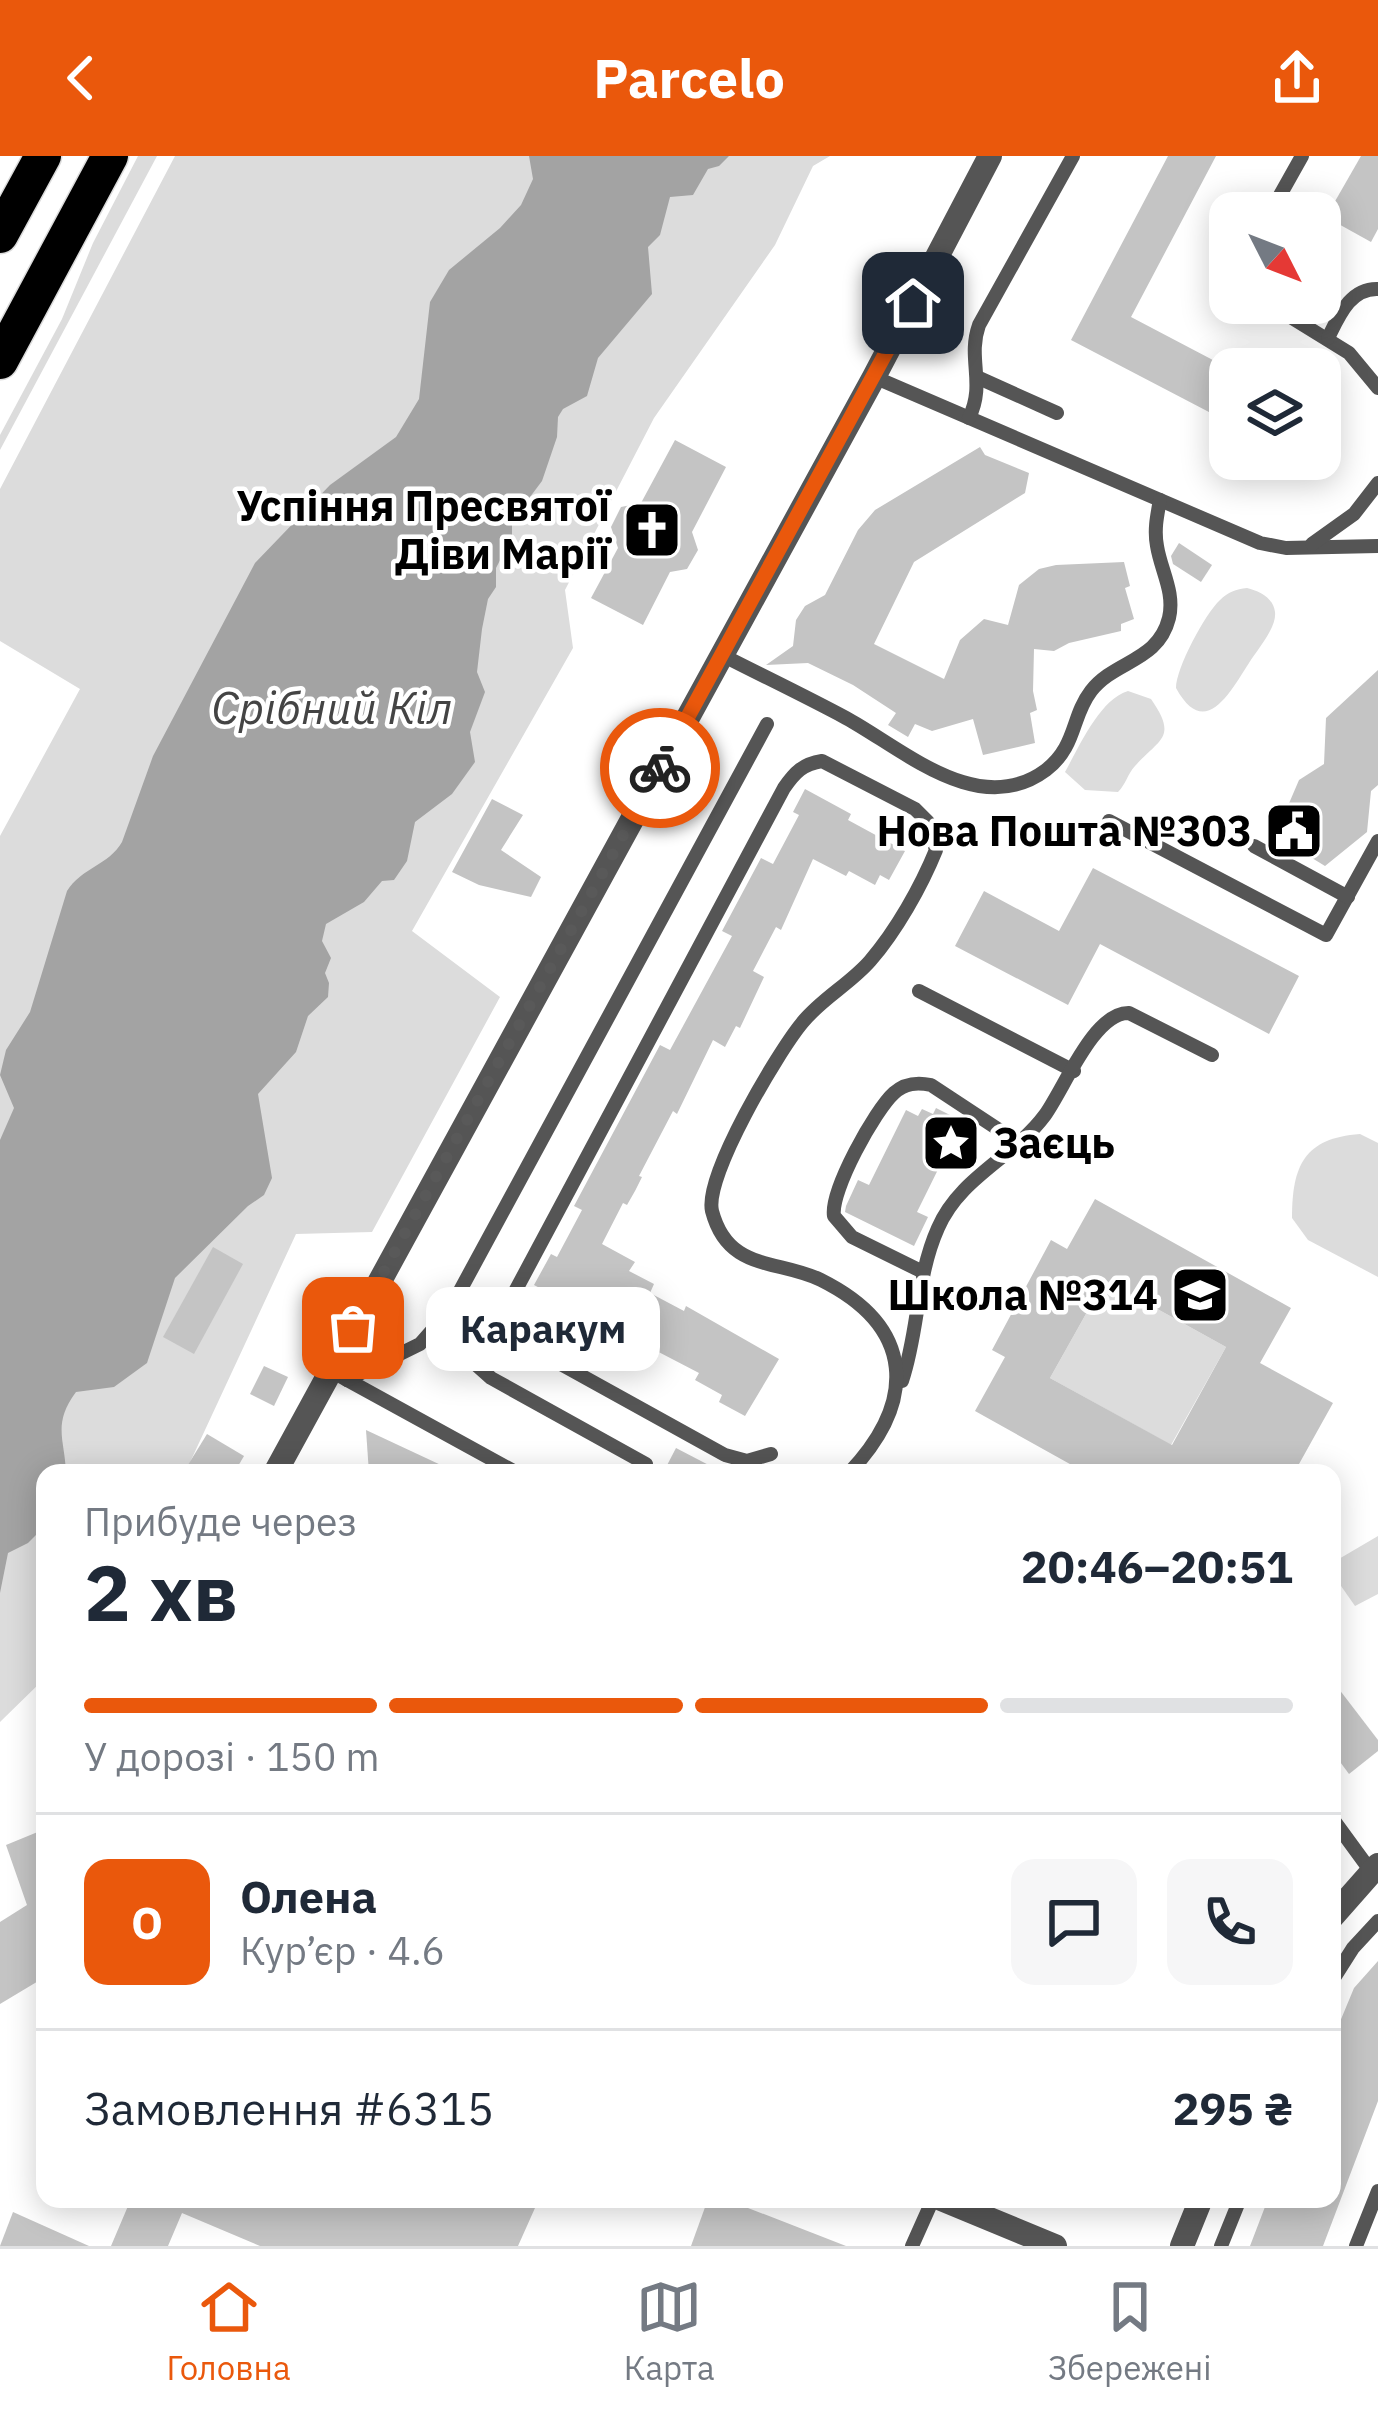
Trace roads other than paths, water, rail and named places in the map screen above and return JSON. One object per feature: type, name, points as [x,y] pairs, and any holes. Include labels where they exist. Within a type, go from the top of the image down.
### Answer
[{"type":"highway","points":[[2,229],[43,156]]},
{"type":"highway","points":[[0,361],[110,156]]},
{"type":"street","points":[[281,1464],[339,1375],[990,156]]},
{"type":"street","points":[[1341,1906],[1374,1868]]},
{"type":"street","points":[[960,2208],[1055,2246]]},
{"type":"street","points":[[1182,2246],[1198,2208]]},
{"type":"lane","points":[[969,418],[979,378],[974,350],[979,325],[1073,156]]},
{"type":"lane","points":[[1282,192],[1302,156]]},
{"type":"lane","points":[[1328,338],[1351,299],[1369,288],[1378,290]]},
{"type":"lane","points":[[1304,324],[1349,353],[1378,388]]},
{"type":"lane","points":[[874,377],[1260,543],[1286,548],[1378,546]]},
{"type":"lane","points":[[979,378],[1058,413]]},
{"type":"lane","points":[[1309,545],[1354,514],[1378,483]]},
{"type":"lane","points":[[722,655],[848,719],[940,775],[983,786],[1019,784],[1060,757],[1076,732],[1090,692],[1142,659],[1161,639],[1171,595],[1157,546],[1160,500]]},
{"type":"lane","points":[[339,1375],[420,1344],[449,1312],[767,724]]},
{"type":"lane","points":[[771,1454],[747,1461],[725,1455],[509,1335],[503,1313],[784,788],[795,772],[822,761],[915,809],[928,822],[936,850],[871,960],[805,1019],[782,1051],[723,1160],[712,1187],[712,1209],[731,1246],[747,1259],[818,1278],[861,1310],[892,1351],[898,1390]]},
{"type":"lane","points":[[1109,820],[1327,935],[1378,841]]},
{"type":"lane","points":[[1254,846],[1348,897]]},
{"type":"lane","points":[[919,991],[1074,1071]]},
{"type":"lane","points":[[856,1464],[883,1426],[898,1390],[914,1340],[923,1272],[940,1223],[953,1201],[1042,1119],[1101,1024],[1119,1012],[1139,1016],[1212,1054]]},
{"type":"lane","points":[[923,1272],[852,1237],[834,1216],[838,1188],[880,1109],[898,1089],[920,1082],[1018,1143]]},
{"type":"lane","points":[[436,1329],[491,1378],[646,1464]]},
{"type":"lane","points":[[339,1375],[501,1464]]},
{"type":"lane","points":[[1341,1829],[1374,1868]]},
{"type":"lane","points":[[1341,1969],[1378,1921]]},
{"type":"lane","points":[[1356,2246],[1378,2191]]},
{"type":"lane","points":[[912,2246],[933,2208]]},
{"type":"lane","points":[[1221,2246],[1236,2208]]},
{"type":"water","name":"Срібний Кіл","points":[[529,156],[729,156],[708,169],[693,195],[670,197],[660,235],[648,247],[652,294],[598,358],[587,396],[558,417],[557,437],[542,481],[512,521],[512,537],[496,568],[496,587],[488,599],[482,629],[477,672],[485,692],[470,732],[475,762],[452,794],[415,822],[407,861],[394,880],[382,881],[364,902],[326,924],[322,941],[331,958],[325,973],[328,997],[308,1016],[296,1052],[258,1094],[272,1178],[264,1195],[175,1278],[147,1363],[114,1387],[76,1392],[62,1423],[65,1464],[36,1464],[36,1535],[8,1553],[0,1593],[0,1140],[14,1108],[0,1075],[6,1050],[30,1012],[67,891],[122,842],[153,756],[255,563],[330,485],[396,437],[419,399],[430,302],[449,270],[521,205],[533,179]]},
{"type":"place","name":"Успіння Пресвятої Діви Марії","points":[[652,530]]},
{"type":"place","name":"Нова Пошта №303","points":[[1294,831]]},
{"type":"place","name":"Заєць","points":[[951,1143]]},
{"type":"place","name":"Школа №314","points":[[1200,1295]]},
{"type":"place","name":"Каракум","points":[[353,1328]]}]
